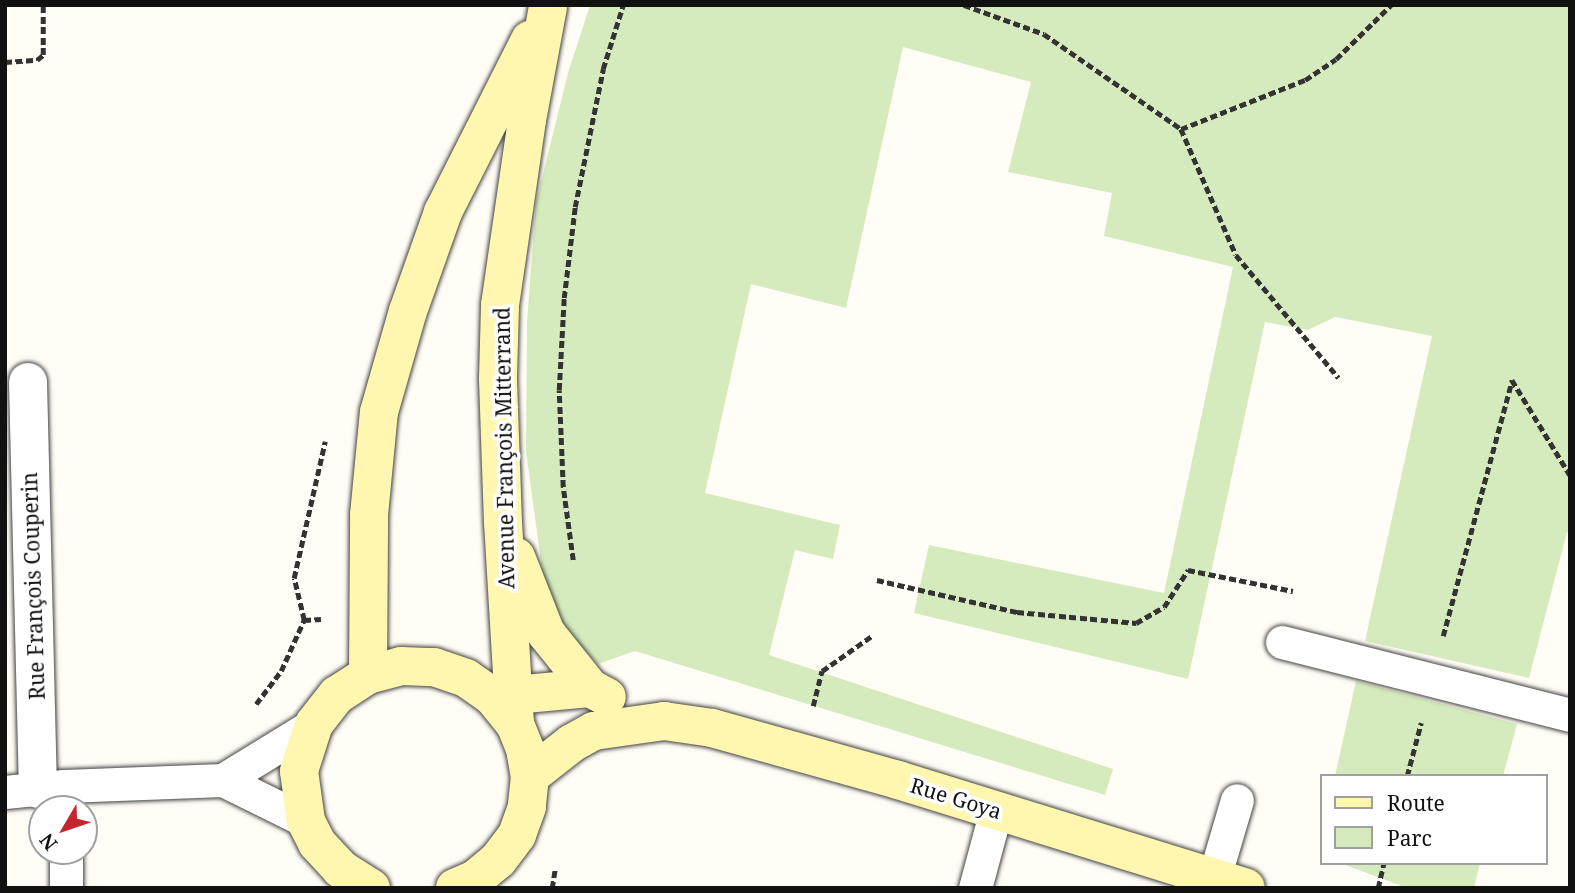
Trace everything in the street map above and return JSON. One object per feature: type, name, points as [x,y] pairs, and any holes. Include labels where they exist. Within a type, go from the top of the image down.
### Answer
[{"type":"street","name":"Avenue François Mitterrand","points":[[468,885],[498,860],[517,835],[527,807],[530,776],[525,749],[507,705],[498,378],[500,305],[527,120],[548,6]]},
{"type":"street","name":"Avenue François Mitterrand","points":[[368,675],[372,462],[379,412],[392,362],[443,212],[548,6]]},
{"type":"street","name":"Rue François Couperin","points":[[28,382],[43,794]]},
{"type":"street","points":[[503,523],[546,633],[590,688]]},
{"type":"street","points":[[322,888],[299,771],[304,747],[314,724],[337,695],[368,675],[401,666],[434,667],[466,678],[507,705]]},
{"type":"street","name":"Rue Goya","points":[[507,705],[590,688],[664,721],[712,728],[800,750],[1230,883]]},
{"type":"street","name":"Rue Goya","points":[[530,776],[572,743],[594,731],[664,721]]},
{"type":"street","points":[[312,832],[341,869],[371,888]]},
{"type":"lane","points":[[1282,642],[1570,715]]},
{"type":"lane","points":[[43,794],[222,780],[314,724]]},
{"type":"lane","points":[[222,780],[312,832]]},
{"type":"lane","points":[[1230,883],[1237,800]]},
{"type":"lane","points":[[975,888],[996,810]]},
{"type":"lane","points":[[65,888],[66,865]]},
{"type":"path","points":[[5,62],[37,60],[43,55],[43,5]]},
{"type":"path","points":[[573,562],[563,487],[559,390],[564,298],[575,207],[603,69],[624,5]]},
{"type":"path","points":[[964,5],[1044,34],[1181,129],[1236,255],[1339,378]]},
{"type":"path","points":[[1181,129],[1305,80],[1336,59],[1391,5]]},
{"type":"path","points":[[1408,774],[1511,380],[1570,475]]},
{"type":"path","points":[[877,580],[1017,612],[1136,623],[1164,607],[1188,570],[1293,591]]},
{"type":"path","points":[[251,710],[281,671],[304,620],[331,619]]},
{"type":"path","points":[[800,750],[822,671],[873,635]]},
{"type":"path","points":[[1378,888],[1384,865]]},
{"type":"green space","points":[[590,5],[1570,5],[1570,533],[1567,532],[1529,678],[1365,641],[1432,336],[1335,317],[1308,330],[1265,322],[1188,679],[914,613],[929,545],[1164,593],[1233,267],[1104,236],[1112,193],[1008,172],[1031,82],[903,47],[846,308],[751,284],[705,493],[840,525],[833,559],[795,550],[769,655],[1113,769],[1105,795],[635,651],[598,664],[566,631],[544,584],[526,451],[527,322],[536,202],[568,73]]},
{"type":"green space","points":[[1356,681],[1517,724],[1504,774],[1335,774]]},
{"type":"green space","points":[[1345,865],[1480,865],[1474,888],[1407,888]]}]
